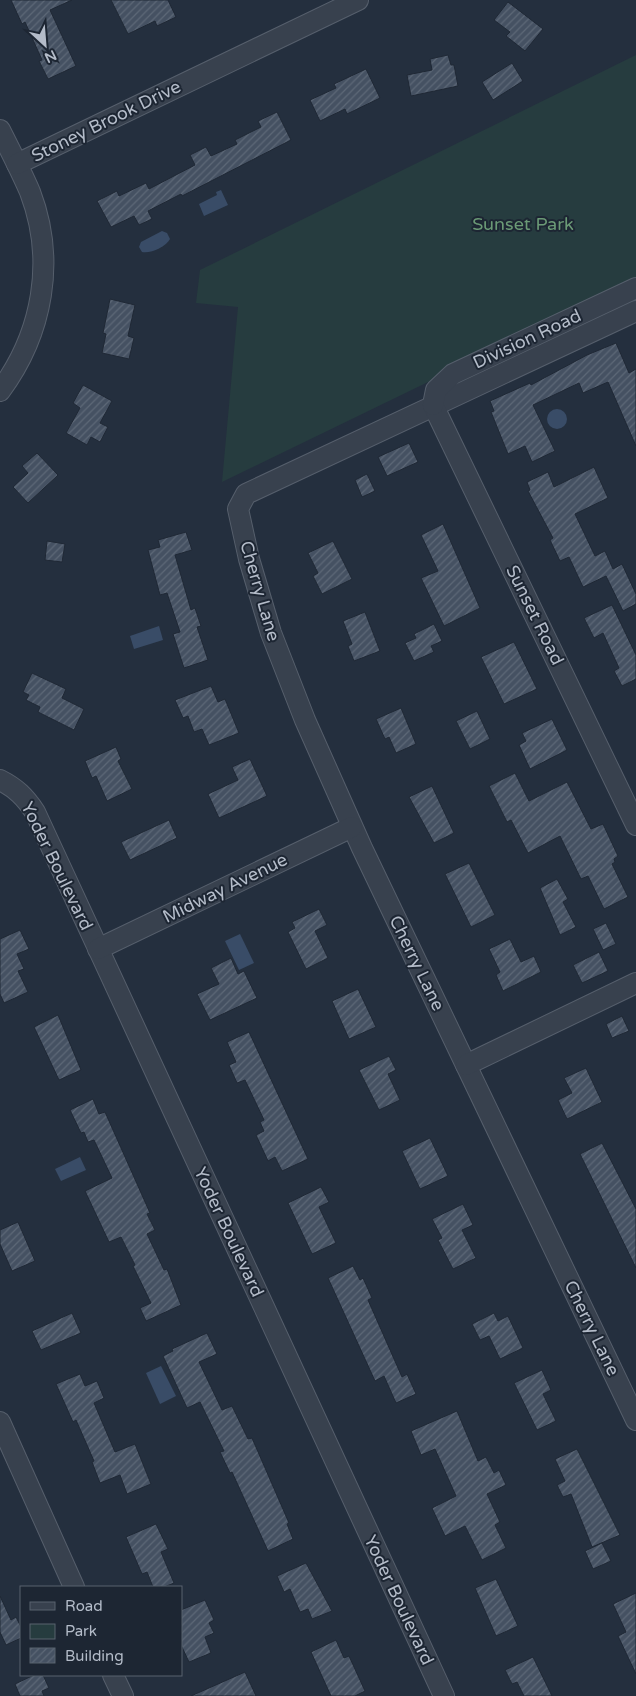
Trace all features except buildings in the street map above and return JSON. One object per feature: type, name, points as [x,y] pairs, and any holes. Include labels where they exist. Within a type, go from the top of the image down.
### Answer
[{"type":"street","name":"Stoney Brook Drive","points":[[0,391],[17,366],[32,333],[44,280],[42,245],[37,218],[30,192],[17,164],[358,0]]},
{"type":"street","points":[[0,130],[17,164]]},
{"type":"street","name":"Division Road","points":[[433,406],[436,390],[453,374],[636,288]]},
{"type":"street","name":"Division Road","points":[[246,494],[636,311]]},
{"type":"street","name":"Sunset Road","points":[[433,406],[636,825]]},
{"type":"street","name":"Cherry Lane","points":[[246,494],[238,509],[249,559],[271,633],[305,720],[352,826],[636,1420]]},
{"type":"street","name":"Yoder Boulevard","points":[[0,780],[13,786],[35,812],[444,1696]]},
{"type":"street","name":"Midway Avenue","points":[[98,949],[352,826]]},
{"type":"street","points":[[466,1065],[636,983]]},
{"type":"street","points":[[0,1422],[74,1586]]},
{"type":"street","points":[[113,1676],[123,1696]]},
{"type":"green space","name":"Sunset Park","points":[[636,55],[636,281],[222,482],[238,307],[196,303],[200,270]]},
{"type":"water","points":[[221,190],[228,205],[204,216],[199,204],[217,195],[216,192]]},
{"type":"water","points":[[162,231],[167,233],[170,239],[168,242],[153,251],[142,252],[139,247],[141,242]]},
{"type":"water","points":[[557,409],[564,412],[567,419],[564,426],[557,429],[550,426],[547,419],[550,412]]},
{"type":"water","points":[[159,626],[163,640],[134,649],[130,636]]},
{"type":"water","points":[[240,934],[254,963],[239,970],[225,941]]},
{"type":"water","points":[[80,1157],[86,1170],[61,1181],[55,1169]]},
{"type":"water","points":[[161,1366],[176,1396],[160,1404],[146,1373]]}]
